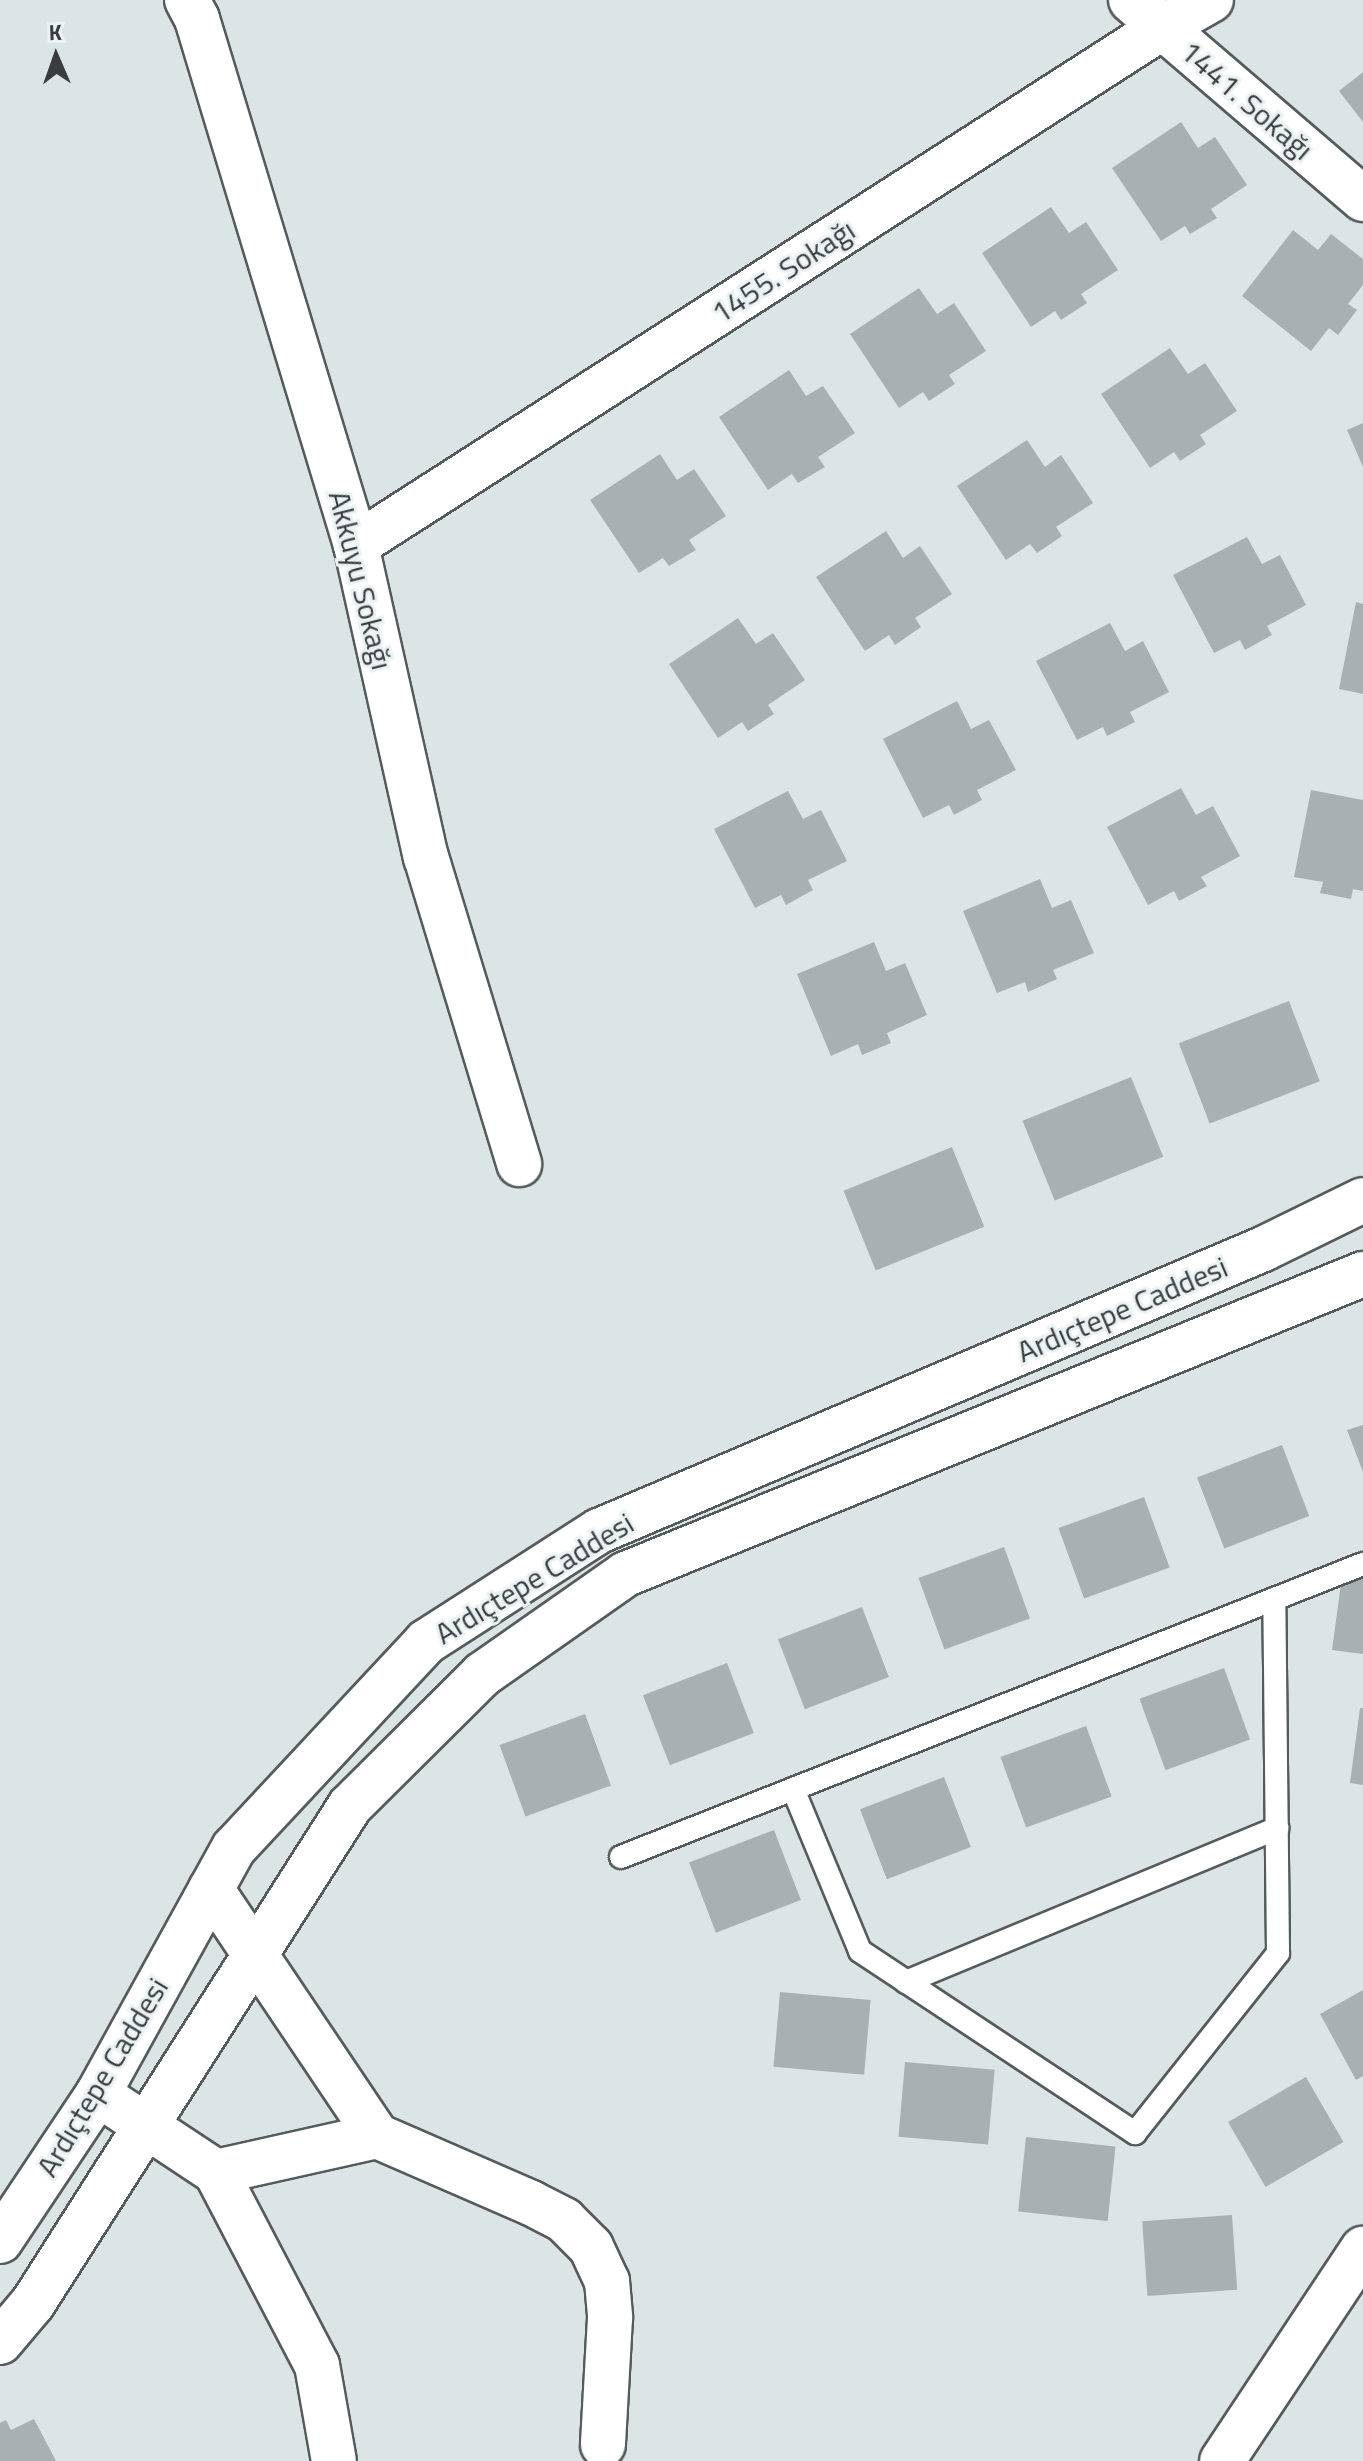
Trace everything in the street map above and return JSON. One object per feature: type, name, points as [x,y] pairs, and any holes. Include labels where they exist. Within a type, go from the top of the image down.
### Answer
[{"type":"street","name":"Akkuyu Sokağı","points":[[187,0],[197,19],[356,545],[426,857],[519,1164]]},
{"type":"street","name":"1455. Sokağı","points":[[356,545],[1147,13],[1211,0]]},
{"type":"street","name":"1441. Sokağı","points":[[1147,13],[1363,199]]},
{"type":"street","name":"Ardıçtepe Caddesi","points":[[0,2241],[98,2094],[234,1848],[426,1642],[599,1531],[1263,1249],[1363,1200]]},
{"type":"street","points":[[0,2342],[33,2303],[148,2127],[350,1806],[483,1674],[626,1574],[1363,1274]]},
{"type":"street","points":[[211,1889],[377,2136],[542,2208],[564,2220],[591,2247],[607,2281],[610,2318],[603,2445]]},
{"type":"street","points":[[98,2094],[216,2172],[317,2365],[334,2461]]},
{"type":"street","points":[[216,2172],[377,2136]]},
{"type":"street","points":[[1222,2461],[1363,2249]]},
{"type":"lane","points":[[621,1857],[1363,1564]]},
{"type":"lane","points":[[793,1789],[860,1951],[1135,2133],[1278,1953],[1274,1599]]},
{"type":"lane","points":[[906,1982],[1277,1828]]},
{"type":"building","points":[[1363,72],[1363,122],[1339,91]]},
{"type":"building","points":[[1181,122],[1198,148],[1215,137],[1247,185],[1211,209],[1217,218],[1190,234],[1185,226],[1161,241],[1112,168]]},
{"type":"building","points":[[1051,207],[1069,233],[1086,222],[1118,270],[1081,294],[1087,303],[1061,320],[1055,311],[1031,327],[982,253]]},
{"type":"building","points":[[1293,230],[1318,250],[1331,234],[1363,259],[1363,285],[1348,304],[1357,310],[1338,335],[1329,328],[1311,351],[1242,296]]},
{"type":"building","points":[[919,288],[937,314],[954,303],[986,351],[949,375],[955,384],[929,401],[923,392],[899,408],[850,334]]},
{"type":"building","points":[[1170,348],[1188,374],[1205,363],[1237,411],[1200,435],[1206,444],[1180,461],[1174,452],[1150,468],[1101,394]]},
{"type":"building","points":[[789,370],[806,396],[823,386],[855,433],[818,457],[825,467],[798,483],[792,474],[768,490],[719,417]]},
{"type":"building","points":[[1363,423],[1363,467],[1347,430]]},
{"type":"building","points":[[1027,440],[1045,467],[1061,455],[1093,503],[1056,527],[1062,536],[1037,553],[1030,544],[1006,560],[957,486]]},
{"type":"building","points":[[660,454],[677,480],[694,469],[726,516],[689,540],[696,550],[669,566],[663,558],[639,573],[590,500]]},
{"type":"building","points":[[886,531],[903,558],[920,546],[952,594],[915,618],[921,627],[895,645],[889,635],[865,651],[816,577]]},
{"type":"building","points":[[1247,537],[1262,564],[1280,555],[1306,605],[1267,626],[1272,635],[1245,650],[1240,640],[1214,653],[1173,575]]},
{"type":"building","points":[[1356,602],[1363,604],[1363,694],[1339,689]]},
{"type":"building","points":[[738,618],[756,644],[773,633],[805,680],[768,705],[774,714],[748,731],[742,722],[718,738],[669,664]]},
{"type":"building","points":[[1110,623],[1125,651],[1143,641],[1169,692],[1130,712],[1135,722],[1107,736],[1103,727],[1077,740],[1036,661]]},
{"type":"building","points":[[957,701],[971,729],[989,720],[1016,770],[977,790],[982,800],[954,815],[949,805],[923,818],[883,739]]},
{"type":"building","points":[[1181,788],[1196,815],[1213,806],[1240,856],[1201,877],[1207,886],[1179,901],[1174,891],[1148,905],[1107,827]]},
{"type":"building","points":[[1311,790],[1363,800],[1363,891],[1353,889],[1351,899],[1320,893],[1323,882],[1294,877]]},
{"type":"building","points":[[788,791],[803,819],[821,810],[847,861],[808,880],[813,890],[786,905],[781,895],[755,908],[714,829]]},
{"type":"building","points":[[1040,879],[1052,908],[1071,900],[1094,953],[1053,970],[1057,979],[1028,992],[1025,982],[997,993],[963,911]]},
{"type":"building","points":[[874,942],[886,971],[905,963],[927,1015],[887,1033],[891,1043],[862,1055],[858,1044],[831,1056],[797,974]]},
{"type":"building","points":[[1289,1001],[1320,1081],[1210,1124],[1179,1043]]},
{"type":"building","points":[[1131,1077],[1163,1157],[1055,1201],[1023,1121]]},
{"type":"building","points":[[952,1147],[984,1227],[876,1271],[844,1191]]},
{"type":"building","points":[[1363,1425],[1363,1472],[1347,1430]]},
{"type":"building","points":[[1282,1445],[1309,1516],[1224,1549],[1197,1478]]},
{"type":"building","points":[[1144,1497],[1170,1567],[1084,1599],[1058,1528]]},
{"type":"building","points":[[1004,1547],[1030,1618],[944,1650],[918,1578]]},
{"type":"building","points":[[1342,1576],[1363,1579],[1363,1654],[1332,1650]]},
{"type":"building","points":[[862,1607],[889,1677],[805,1709],[778,1639]]},
{"type":"building","points":[[727,1663],[754,1733],[670,1765],[643,1695]]},
{"type":"building","points":[[1224,1668],[1250,1739],[1165,1770],[1139,1699]]},
{"type":"building","points":[[1360,1708],[1363,1708],[1363,1785],[1350,1783]]},
{"type":"building","points":[[585,1714],[611,1785],[525,1817],[499,1745]]},
{"type":"building","points":[[1086,1726],[1112,1796],[1026,1828],[1000,1757]]},
{"type":"building","points":[[944,1777],[971,1847],[887,1879],[860,1809]]},
{"type":"building","points":[[774,1830],[801,1900],[716,1933],[689,1863]]},
{"type":"building","points":[[1363,1990],[1363,2076],[1356,2080],[1320,2014]]},
{"type":"building","points":[[780,1992],[871,2000],[864,2075],[773,2067]]},
{"type":"building","points":[[905,2062],[995,2070],[988,2145],[898,2137]]},
{"type":"building","points":[[1306,2077],[1344,2142],[1266,2187],[1228,2122]]},
{"type":"building","points":[[1026,2137],[1116,2146],[1108,2221],[1018,2212]]},
{"type":"building","points":[[1232,2215],[1237,2290],[1147,2296],[1142,2221]]},
{"type":"building","points":[[34,2419],[56,2461],[0,2461],[0,2423],[6,2420],[11,2430]]}]
